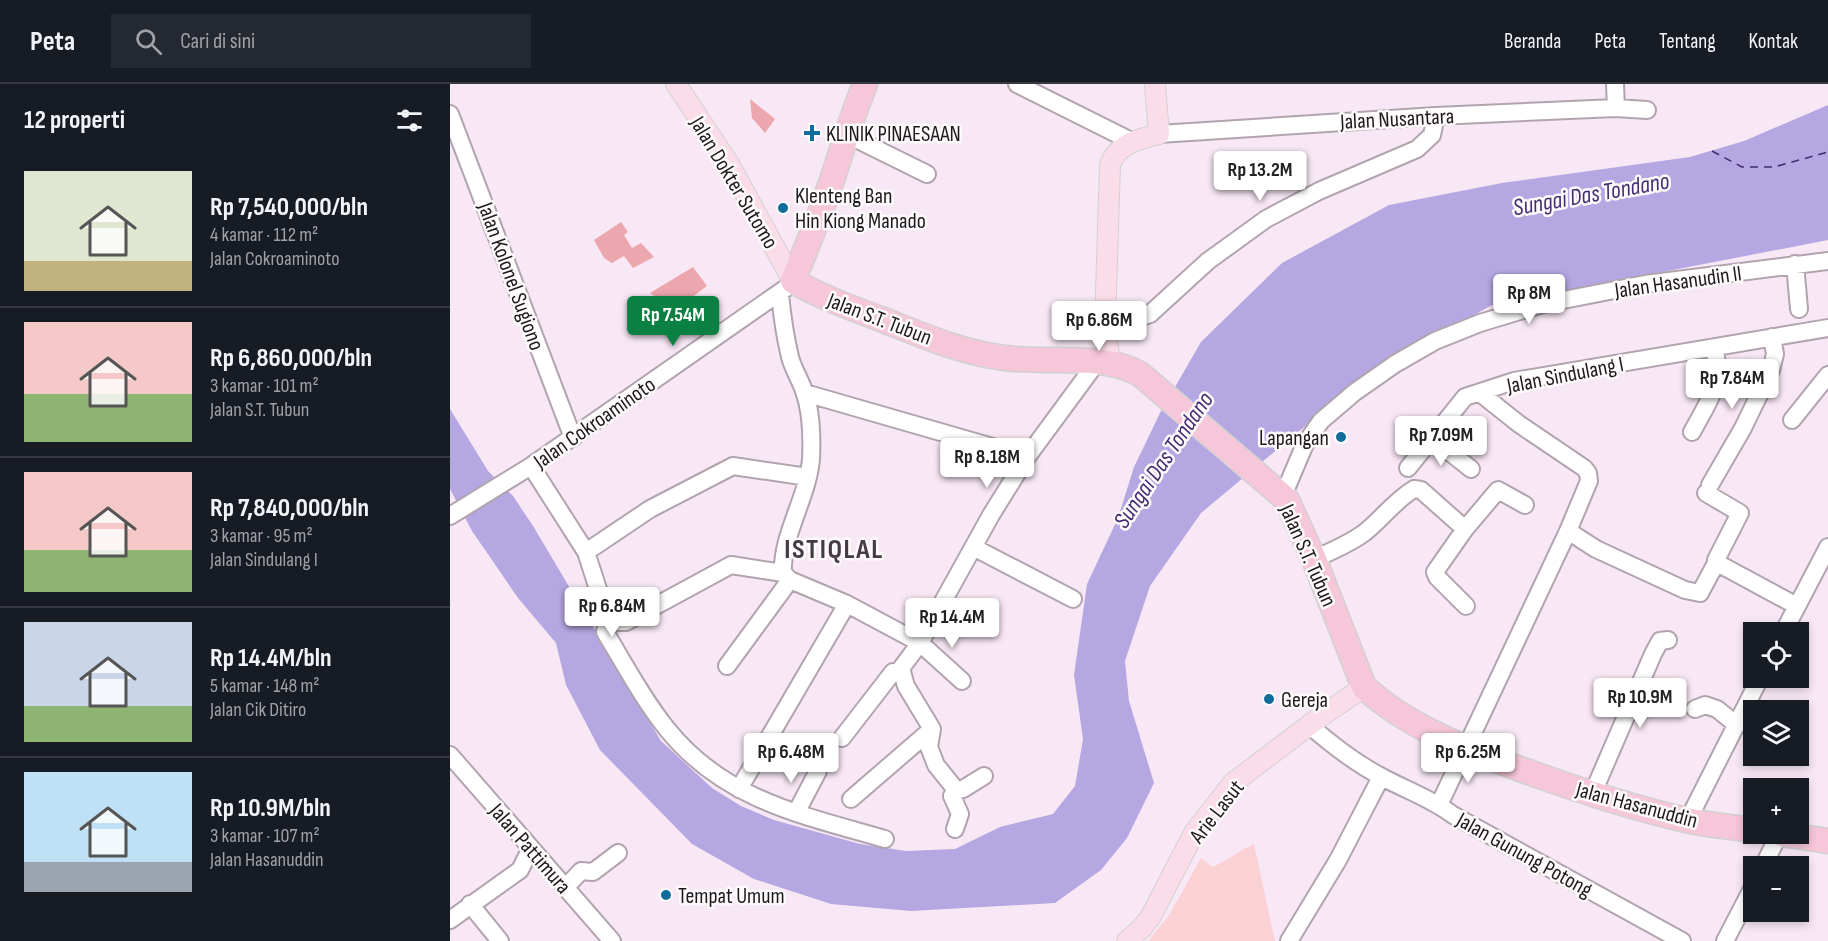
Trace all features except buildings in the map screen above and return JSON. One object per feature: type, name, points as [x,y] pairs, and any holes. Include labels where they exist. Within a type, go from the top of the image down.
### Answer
[{"type":"highway","points":[[787,287],[836,167],[865,84]]},
{"type":"highway","name":"Jalan S.T. Tubun","points":[[787,287],[969,351],[1031,361],[1118,366],[1287,500],[1314,559],[1364,687]]},
{"type":"highway","name":"Jalan Hasanuddin","points":[[1364,687],[1400,714],[1465,749],[1592,795],[1688,820],[1743,828]]},
{"type":"highway","points":[[1809,838],[1828,841]]},
{"type":"main road","name":"Jalan Dokter Sutomo","points":[[676,84],[729,164],[787,287]]},
{"type":"main road","points":[[1118,366],[1109,319],[1124,147],[1159,134],[1155,84]]},
{"type":"main road","name":"Arie Lasut","points":[[1127,941],[1152,916],[1194,833],[1233,783],[1309,725],[1364,687]]},
{"type":"street","points":[[1017,84],[1124,147]]},
{"type":"street","points":[[1615,84],[1616,108]]},
{"type":"street","name":"Jalan Nusantara","points":[[1159,134],[1436,116],[1616,108],[1641,110]]},
{"type":"street","name":"Jalan Kolonel Sugiono","points":[[450,114],[573,438]]},
{"type":"street","points":[[1109,319],[1142,317],[1150,314],[1208,261],[1266,219],[1319,191],[1417,149],[1432,135],[1436,116]]},
{"type":"street","points":[[846,134],[927,174]]},
{"type":"street","name":"Jalan Hasanudin II","points":[[1276,489],[1321,421],[1355,392],[1435,341],[1480,322],[1543,304],[1645,284],[1828,261]]},
{"type":"street","points":[[1795,264],[1799,309]]},
{"type":"street","points":[[727,666],[780,597],[786,577],[784,552],[808,477],[811,435],[805,393],[791,360],[783,324],[787,287]]},
{"type":"street","name":"Jalan Cokroaminoto","points":[[450,516],[573,438],[787,287]]},
{"type":"street","name":"Jalan Sindulang I","points":[[1408,468],[1465,397],[1514,381],[1828,328]]},
{"type":"street","points":[[1568,531],[1596,549],[1656,578],[1699,593],[1716,564],[1740,513],[1708,489],[1743,429],[1771,370],[1775,354],[1772,338]]},
{"type":"street","points":[[1692,432],[1716,386],[1719,374],[1714,348]]},
{"type":"street","points":[[956,790],[936,765],[929,747],[932,729],[906,686],[902,672],[905,663],[920,643],[973,546],[1027,457],[1118,366]]},
{"type":"street","points":[[1792,420],[1828,375]]},
{"type":"street","points":[[805,393],[1027,457]]},
{"type":"street","points":[[1439,805],[1568,531],[1589,481],[1587,471],[1519,424],[1480,393]]},
{"type":"street","points":[[1432,438],[1470,469]]},
{"type":"street","points":[[531,466],[586,552],[600,595],[619,622],[626,622],[731,566],[786,577],[847,604],[920,643],[962,681]]},
{"type":"street","points":[[586,552],[650,509],[733,466],[808,477]]},
{"type":"street","points":[[1314,559],[1345,546],[1365,532],[1414,489],[1420,490],[1465,529]]},
{"type":"street","points":[[1466,606],[1436,573],[1465,529],[1498,490],[1525,505]]},
{"type":"street","points":[[973,546],[1073,599]]},
{"type":"street","points":[[1789,622],[1828,547]]},
{"type":"street","points":[[1716,564],[1797,606]]},
{"type":"street","points":[[739,789],[847,604]]},
{"type":"street","points":[[614,618],[608,623],[605,632],[651,706],[690,754],[713,774],[772,805],[885,838]]},
{"type":"street","points":[[1592,795],[1650,661],[1660,641],[1668,640]]},
{"type":"street","points":[[842,738],[893,672],[902,672]]},
{"type":"street","points":[[1688,820],[1755,688]]},
{"type":"street","points":[[1695,709],[1705,705],[1717,709],[1737,725]]},
{"type":"street","name":"Jalan Gunung Potong","points":[[1309,725],[1338,750],[1381,777],[1439,805],[1453,815],[1682,941]]},
{"type":"street","points":[[851,799],[932,729]]},
{"type":"street","name":"Jalan Pattimura","points":[[450,755],[612,941]]},
{"type":"street","points":[[796,813],[818,771]]},
{"type":"street","points":[[955,829],[960,814],[952,796],[956,790],[963,789],[984,776]]},
{"type":"street","points":[[1289,941],[1338,860],[1381,777]]},
{"type":"street","points":[[450,920],[520,870],[531,848]]},
{"type":"street","points":[[565,888],[581,871],[593,872],[618,853]]},
{"type":"street","points":[[470,904],[500,941]]},
{"type":"street","points":[[1725,941],[1743,906]]},
{"type":"shaded area","points":[[750,99],[775,119],[765,133],[752,118]]},
{"type":"shaded area","points":[[621,222],[628,232],[624,235],[632,248],[641,243],[654,257],[633,268],[624,256],[612,263],[604,258],[594,240]]},
{"type":"shaded area","points":[[693,267],[707,286],[675,310],[650,293]]},
{"type":"shaded area","points":[[1254,844],[1275,941],[1148,941],[1169,915],[1201,858],[1213,867]]},
{"type":"water","name":"Sungai Das Tondano","points":[[1828,105],[1828,240],[1492,305],[1364,377],[1201,513],[1150,586],[1125,661],[1129,701],[1154,783],[1127,838],[1101,870],[1055,903],[911,911],[831,904],[754,879],[692,844],[600,750],[566,685],[556,643],[518,598],[472,531],[450,489],[450,409],[488,471],[513,496],[533,526],[661,741],[712,788],[741,806],[774,820],[860,844],[906,851],[955,849],[1000,827],[1053,814],[1075,786],[1083,739],[1074,675],[1087,584],[1118,518],[1134,467],[1160,413],[1201,342],[1282,263],[1389,205],[1502,183],[1690,157],[1744,141]]},
{"type":"ferry route","points":[[1712,151],[1742,167],[1774,167],[1828,152]]},
{"type":"place","name":"KLINIK PINAESAAN","points":[[812,133]]},
{"type":"place","name":"Klenteng Ban Hin Kiong Manado","points":[[783,208]]},
{"type":"place","name":"Lapangan","points":[[1341,437]]},
{"type":"place","name":"Gereja","points":[[1269,699]]},
{"type":"place","name":"Tempat Umum","points":[[666,895]]},
{"type":"district","name":"ISTIQLAL","points":[[834,548]]}]
